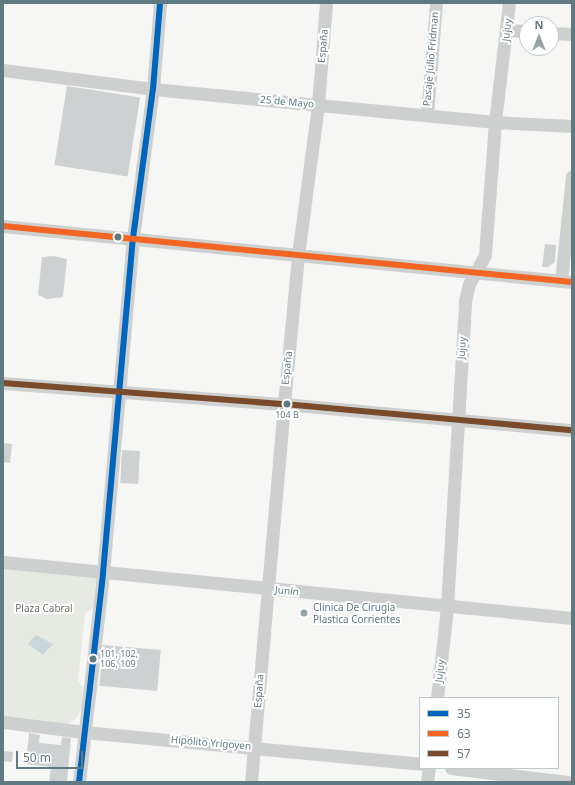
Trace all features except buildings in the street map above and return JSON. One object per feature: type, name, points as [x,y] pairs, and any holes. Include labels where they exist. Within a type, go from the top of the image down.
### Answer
[{"type":"street","points":[[79,782],[103,573],[132,238],[153,89],[160,3]]},
{"type":"street","name":"España","points":[[251,782],[255,747],[266,589],[298,255],[318,105],[326,3]]},
{"type":"street","name":"Pasaje Julio Fridman","points":[[426,115],[436,3]]},
{"type":"street","name":"Jujuy","points":[[437,697],[447,608],[465,301],[474,272],[485,255],[495,122],[509,3]]},
{"type":"street","points":[[507,30],[519,31]]},
{"type":"street","points":[[559,33],[572,34]]},
{"type":"street","name":"25 de Mayo","points":[[3,70],[153,89],[495,122],[572,126]]},
{"type":"street","points":[[3,226],[566,282],[572,177]]},
{"type":"street","points":[[3,383],[118,393],[284,404],[572,430]]},
{"type":"street","name":"Junín","points":[[3,562],[447,608],[572,618]]},
{"type":"street","name":"Hipólito Yrigoyen","points":[[3,722],[84,732],[255,747],[419,764]]},
{"type":"street","points":[[427,782],[429,769]]},
{"type":"street","points":[[459,769],[567,782]]},
{"type":"green space","name":"Plaza Cabral","points":[[3,563],[97,573],[93,608],[85,613],[78,681],[84,688],[82,708],[76,719],[66,725],[3,718]]},
{"type":"shaded area","points":[[36,635],[53,644],[43,655],[28,644]]},
{"type":"transit line","name":"35","points":[[79,782],[103,573],[133,238],[153,89],[160,3]]},
{"type":"transit line","name":"63","points":[[3,226],[572,282]]},
{"type":"transit line","name":"57","points":[[3,383],[284,404],[572,430]]},
{"type":"place","name":"104 B","points":[[287,404]]},
{"type":"place","name":"Clinica De Cirugia Plastica Corrientes","points":[[304,613]]},
{"type":"place","name":"101, 102, 106, 109","points":[[93,659]]}]
